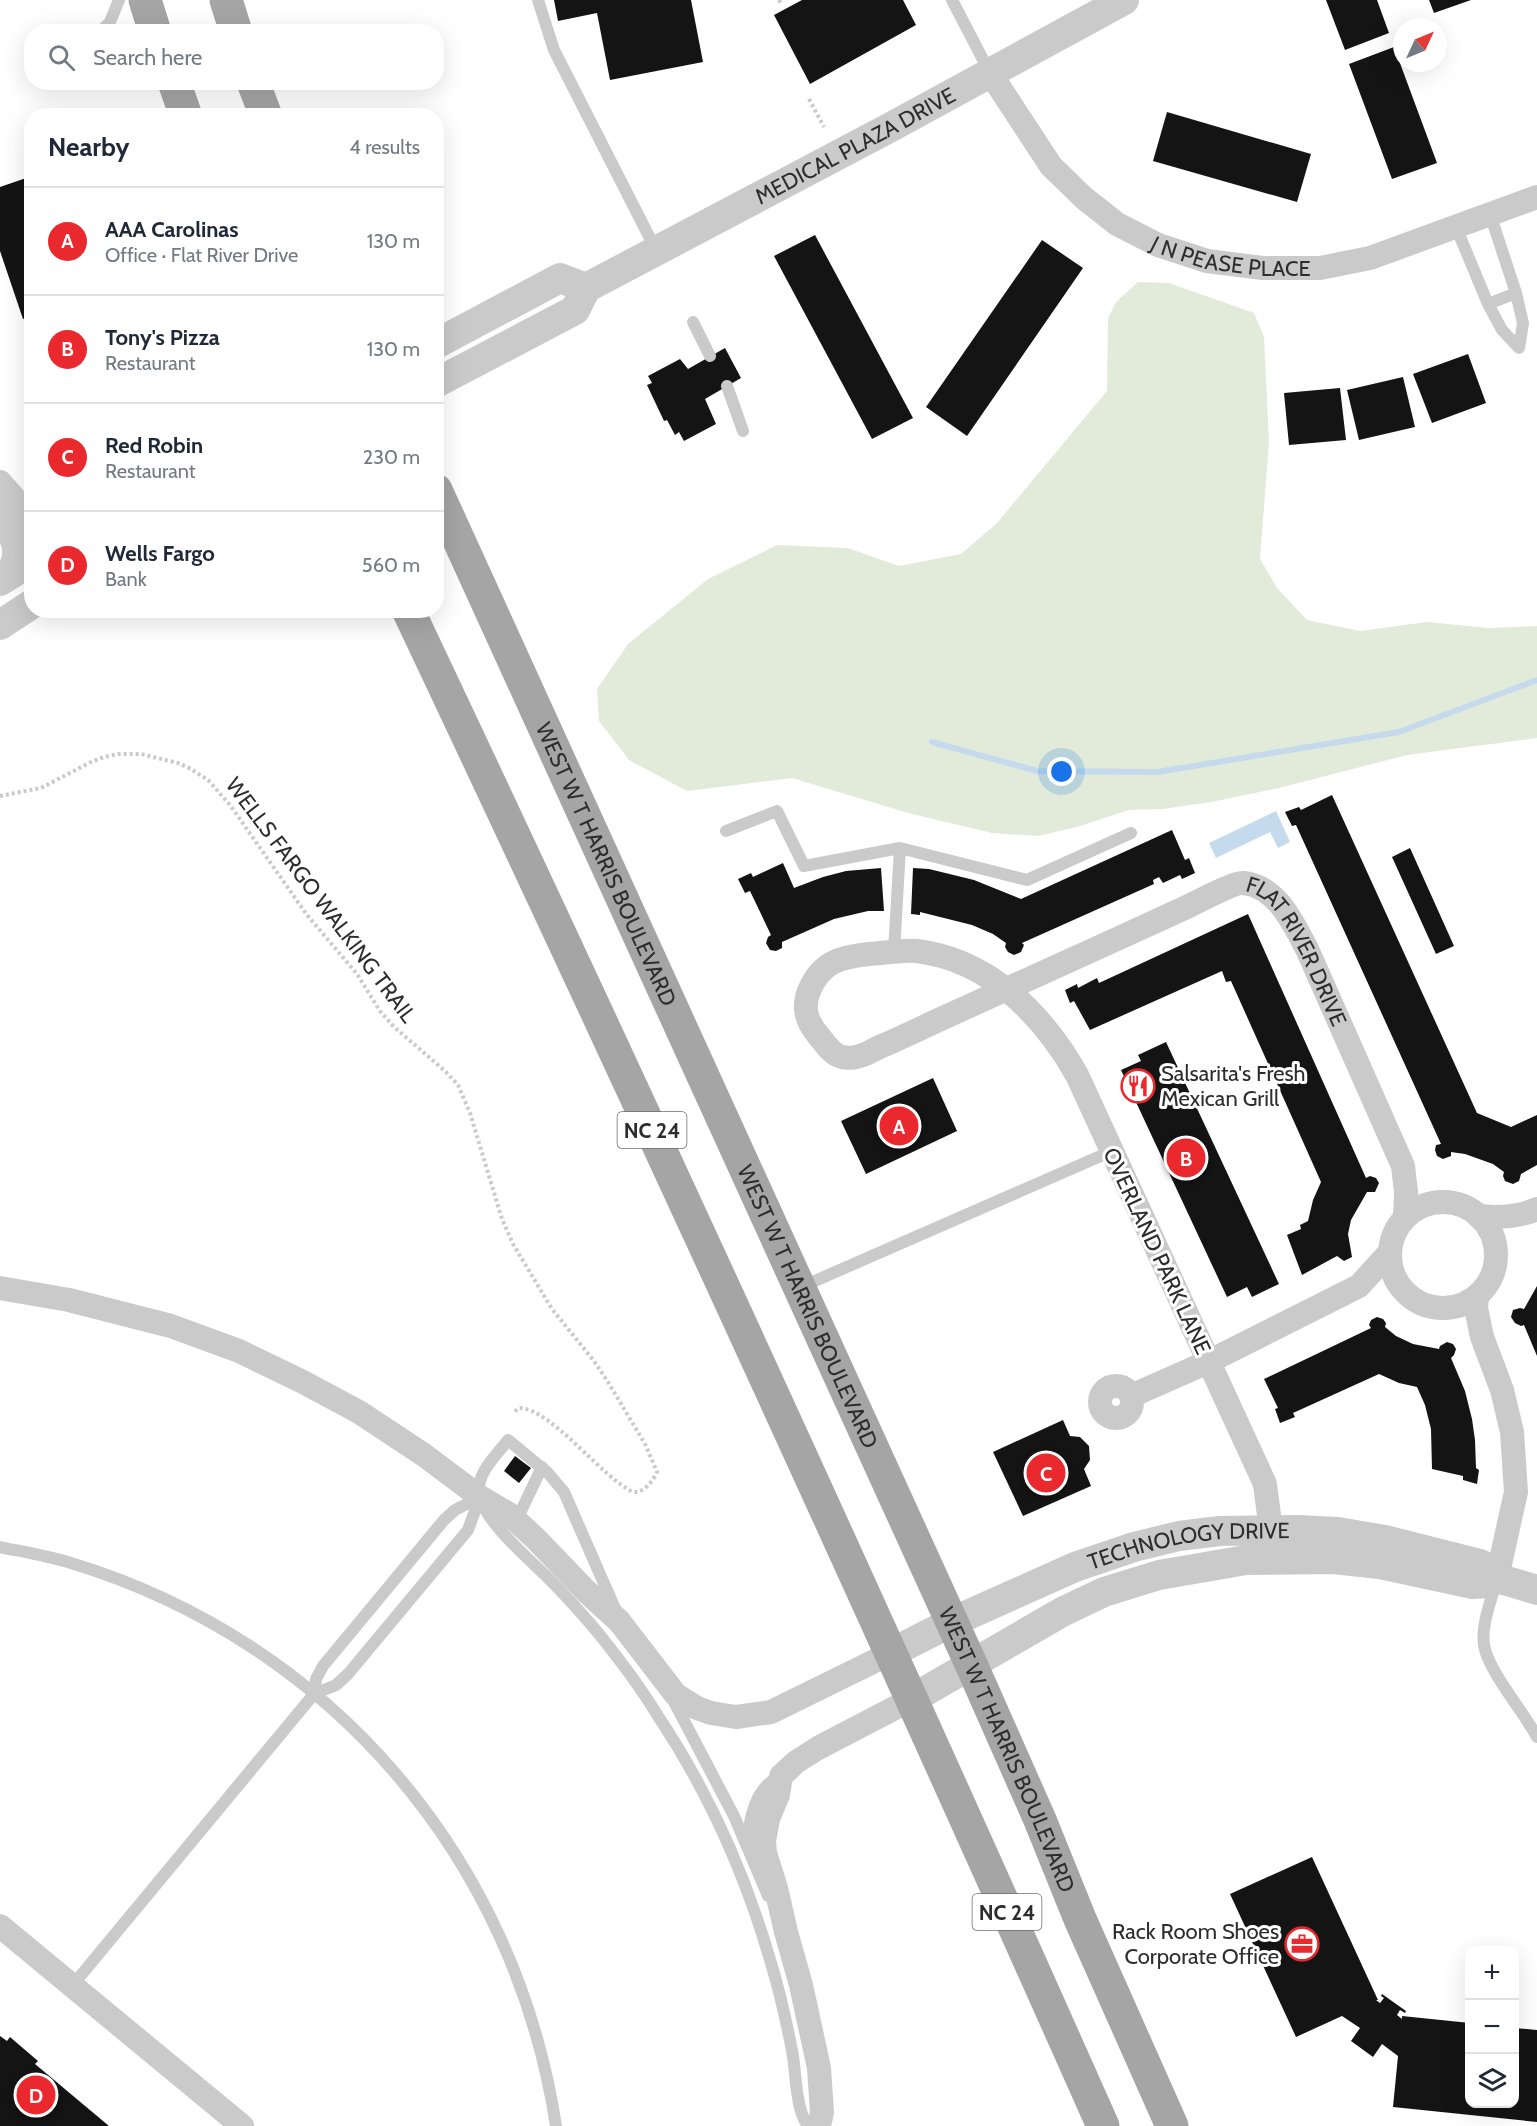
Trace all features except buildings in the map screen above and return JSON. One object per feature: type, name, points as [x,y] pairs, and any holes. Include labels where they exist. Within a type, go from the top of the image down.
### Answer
[{"type":"main road","points":[[145,0],[152,24]]},
{"type":"main road","points":[[226,0],[234,24]]},
{"type":"main road","points":[[177,90],[182,108]]},
{"type":"main road","points":[[256,90],[263,108]]},
{"type":"main road","name":"WEST W T HARRIS BOULEVARD","points":[[444,508],[971,1664],[1172,2126]]},
{"type":"main road","name":"NC 24","points":[[412,618],[615,1050],[912,1699],[1103,2126]]},
{"type":"street","name":"MEDICAL PLAZA DRIVE","points":[[444,379],[575,310],[586,288],[891,127],[1124,0]]},
{"type":"street","name":"J N PEASE PLACE","points":[[990,73],[1051,166],[1084,198],[1117,224],[1158,245],[1207,261],[1263,268],[1320,268],[1370,258],[1537,197]]},
{"type":"street","points":[[444,340],[560,278],[586,288]]},
{"type":"street","points":[[0,482],[16,500],[24,515]]},
{"type":"street","points":[[0,512],[14,546],[14,559],[2,579]]},
{"type":"street","points":[[2,579],[24,566]]},
{"type":"street","points":[[0,625],[24,609]]},
{"type":"street","name":"FLAT RIVER DRIVE","points":[[1008,989],[960,963],[937,955],[915,951],[850,956],[828,964],[815,979],[808,994],[805,1012],[813,1030],[828,1047],[840,1057],[857,1057],[1008,989],[1240,883],[1254,885],[1272,896],[1290,917],[1307,949],[1403,1166],[1406,1192],[1405,1217],[1393,1235],[1389,1253]]},
{"type":"street","name":"OVERLAND PARK LANE","points":[[1008,989],[1064,1051],[1077,1075],[1265,1484],[1271,1531]]},
{"type":"street","name":"FLAT RIVER DRIVE","points":[[1403,1166],[1425,1183],[1442,1201],[1469,1208],[1478,1216]]},
{"type":"street","points":[[1405,1217],[1421,1206],[1442,1201]]},
{"type":"street","points":[[1478,1216],[1495,1217],[1532,1211]]},
{"type":"street","points":[[1496,1253],[1532,1211]]},
{"type":"street","points":[[1389,1253],[1394,1276],[1411,1298],[1427,1306],[1440,1308],[1463,1304],[1477,1296],[1490,1279],[1496,1258],[1490,1230],[1478,1216]]},
{"type":"street","points":[[1131,1396],[1208,1362],[1359,1286],[1389,1253]]},
{"type":"street","points":[[1359,1286],[1383,1290],[1401,1288]]},
{"type":"street","points":[[0,1288],[106,1308],[171,1326],[239,1351],[359,1412],[508,1514],[536,1539],[586,1592],[619,1621],[676,1695],[697,1707],[724,1716],[747,1717],[780,1708],[891,1653]]},
{"type":"street","points":[[1477,1296],[1476,1308],[1482,1336],[1502,1390],[1512,1432],[1516,1492],[1497,1578]]},
{"type":"street","points":[[1452,1307],[1482,1336]]},
{"type":"street","name":"TECHNOLOGY DRIVE","points":[[891,1653],[952,1622],[1075,1567],[1150,1542],[1198,1533],[1329,1531],[1375,1538],[1480,1564],[1497,1578],[1537,1590]]},
{"type":"street","name":"TECHNOLOGY DRIVE","points":[[912,1699],[1062,1612],[1095,1596],[1159,1575],[1218,1564],[1266,1559],[1332,1559],[1380,1564],[1473,1584],[1487,1583],[1497,1578]]},
{"type":"street","points":[[819,2126],[822,2112],[819,2068],[801,1985],[776,1888],[768,1867],[764,1841],[768,1819],[781,1786],[781,1776],[796,1762],[912,1699]]},
{"type":"street","points":[[0,1926],[242,2126]]},
{"type":"lane","points":[[108,24],[119,0]]},
{"type":"lane","points":[[538,0],[554,51],[657,251]]},
{"type":"lane","points":[[952,0],[990,73]]},
{"type":"lane","points":[[168,90],[180,108]]},
{"type":"lane","points":[[1456,227],[1488,304],[1502,330],[1519,348],[1523,323],[1516,293],[1490,214]]},
{"type":"lane","points":[[1488,304],[1516,293]]},
{"type":"lane","points":[[693,322],[710,356]]},
{"type":"lane","points":[[727,386],[743,431]]},
{"type":"lane","points":[[726,831],[777,810],[804,866],[900,848],[1027,880],[1131,833]]},
{"type":"lane","points":[[894,952],[900,848]]},
{"type":"lane","points":[[800,1287],[1112,1151]]},
{"type":"lane","points":[[619,1621],[608,1590],[558,1482],[508,1440],[482,1474],[480,1497],[498,1528],[556,1586],[624,1666],[675,1741],[722,1829],[768,1951],[783,2008],[802,2113],[808,2126]]},
{"type":"lane","points":[[521,1511],[542,1467]]},
{"type":"lane","points":[[72,1986],[314,1694],[336,1685],[468,1530],[480,1497]]},
{"type":"lane","points":[[314,1694],[316,1679],[323,1666],[438,1527],[455,1510],[480,1497],[507,1501],[521,1511],[580,1569],[600,1592],[619,1621]]},
{"type":"lane","points":[[0,1547],[71,1563],[132,1585],[185,1608],[250,1646],[314,1694],[359,1733],[404,1781],[449,1842],[476,1886],[506,1947],[529,2009],[546,2070],[556,2126]]},
{"type":"lane","points":[[1497,1578],[1486,1622],[1484,1646],[1492,1667],[1537,1737]]},
{"type":"lane","points":[[660,1675],[719,1786],[770,1903],[786,1932]]},
{"type":"lane","points":[[748,1851],[749,1830],[761,1791],[768,1782],[781,1776]]},
{"type":"path","points":[[809,99],[824,127]]},
{"type":"path","name":"WELLS FARGO WALKING TRAIL","points":[[0,796],[41,788],[104,757],[141,754],[178,763],[191,769],[208,780],[226,799],[288,890],[357,974],[380,1011],[394,1027],[458,1085],[470,1113],[502,1219],[513,1244],[552,1309],[608,1382],[645,1444],[657,1472],[641,1491],[633,1492],[614,1480],[551,1424],[526,1409],[519,1408],[513,1413]]},
{"type":"green space","points":[[1138,282],[1169,283],[1254,313],[1264,337],[1269,442],[1260,559],[1277,588],[1307,620],[1360,631],[1427,622],[1489,628],[1537,626],[1537,738],[1407,755],[1279,788],[1211,802],[1163,809],[1129,810],[1077,827],[1038,836],[992,833],[908,813],[792,778],[687,791],[629,760],[599,721],[597,689],[628,644],[708,579],[777,545],[848,548],[899,566],[961,554],[997,523],[1107,391],[1108,318],[1116,302]]},
{"type":"water","points":[[1276,811],[1290,842],[1278,848],[1270,832],[1216,858],[1209,843]]},
{"type":"waterway","points":[[932,742],[1037,771],[1157,772],[1399,732],[1537,680]]},
{"type":"place","name":"Salsarita's Fresh Mexican Grill","points":[[1138,1086]]},
{"type":"place","name":"AAA Carolinas","points":[[899,1126]]},
{"type":"place","name":"Tony's Pizza","points":[[1186,1158]]},
{"type":"place","name":"Red Robin","points":[[1046,1473]]},
{"type":"place","name":"Rack Room Shoes Corporate Office","points":[[1302,1944]]},
{"type":"place","name":"Wells Fargo","points":[[36,2095]]}]
